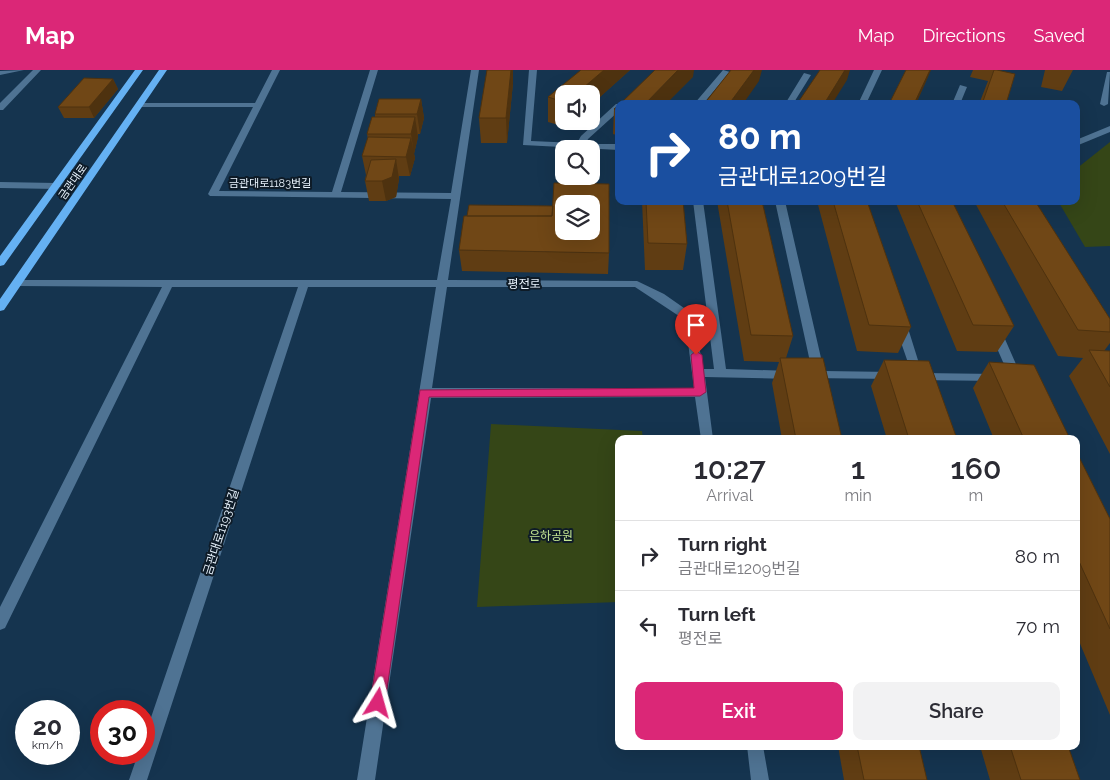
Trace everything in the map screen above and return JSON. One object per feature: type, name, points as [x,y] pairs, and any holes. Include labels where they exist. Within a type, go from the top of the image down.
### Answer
[{"type":"main road","name":"금관대로","points":[[0,263],[139,70]]},
{"type":"main road","name":"금관대로","points":[[0,307],[163,70]]},
{"type":"street","points":[[0,74],[20,70]]},
{"type":"street","points":[[0,108],[37,70]]},
{"type":"street","name":"금관대로1183번길","points":[[276,70],[213,194],[456,196]]},
{"type":"street","points":[[336,194],[374,70]]},
{"type":"street","points":[[366,780],[475,70]]},
{"type":"street","points":[[533,70],[526,143],[555,145]]},
{"type":"street","points":[[864,100],[878,70]]},
{"type":"street","points":[[702,100],[726,72]]},
{"type":"street","points":[[1104,104],[1110,74]]},
{"type":"street","points":[[792,100],[807,75]]},
{"type":"street","points":[[958,100],[963,87]]},
{"type":"street","points":[[625,100],[628,97]]},
{"type":"street","points":[[140,105],[258,105]]},
{"type":"street","points":[[583,140],[615,110]]},
{"type":"street","points":[[1080,141],[1110,129]]},
{"type":"street","points":[[600,147],[615,147]]},
{"type":"street","points":[[0,185],[56,186]]},
{"type":"street","points":[[699,205],[721,374]]},
{"type":"street","points":[[781,205],[820,380]]},
{"type":"street","points":[[17,282],[442,284]]},
{"type":"street","points":[[0,623],[169,283]]},
{"type":"street","name":"금관대로1193번길","points":[[138,780],[304,284]]},
{"type":"street","name":"평전로","points":[[442,284],[637,284],[660,297],[690,318],[700,373],[700,392],[706,435]]},
{"type":"street","points":[[896,312],[919,381]]},
{"type":"street","points":[[700,373],[820,380],[1018,382],[989,316]]},
{"type":"street","points":[[424,393],[700,392]]},
{"type":"street","points":[[756,750],[760,780]]},
{"type":"green space","points":[[1110,142],[1110,246],[1085,247],[1060,205],[1080,205],[1080,166]]},
{"type":"green space","name":"은하공원","points":[[491,424],[642,431],[642,435],[615,435],[615,602],[477,607]]},
{"type":"building","points":[[487,70],[511,70],[506,118],[479,118]]},
{"type":"building","points":[[581,70],[604,70],[586,85],[563,85]]},
{"type":"building","points":[[655,70],[678,70],[649,100],[624,100]]},
{"type":"building","points":[[731,70],[754,70],[732,100],[707,100]]},
{"type":"building","points":[[820,70],[845,70],[826,100],[800,100]]},
{"type":"building","points":[[906,70],[930,70],[916,100],[891,100]]},
{"type":"building","points":[[994,70],[1015,74],[1007,100],[983,100]]},
{"type":"building","points":[[84,78],[113,79],[89,107],[58,107]]},
{"type":"building","points":[[555,91],[555,99],[548,97]]},
{"type":"building","points":[[379,99],[421,99],[417,114],[375,114]]},
{"type":"building","points":[[372,117],[415,117],[411,134],[367,134]]},
{"type":"building","points":[[368,137],[411,138],[406,157],[362,156]]},
{"type":"building","points":[[396,159],[392,177],[382,181],[365,181],[371,160]]},
{"type":"building","points":[[554,183],[555,185],[609,184],[609,253],[459,250],[464,216],[552,216]]},
{"type":"building","points":[[469,205],[553,206],[552,216],[467,216]]},
{"type":"building","points":[[646,205],[683,205],[687,244],[648,243]]},
{"type":"building","points":[[728,205],[763,205],[793,336],[751,335]]},
{"type":"building","points":[[834,205],[868,205],[911,327],[869,325]]},
{"type":"building","points":[[919,205],[954,205],[1014,326],[973,325]]},
{"type":"building","points":[[1004,205],[1038,205],[1110,319],[1110,332],[1078,330]]},
{"type":"building","points":[[1089,350],[1110,351],[1110,387]]},
{"type":"building","points":[[780,358],[823,358],[841,435],[795,435]]},
{"type":"building","points":[[884,360],[929,361],[956,435],[908,435]]},
{"type":"building","points":[[989,362],[1034,365],[1068,435],[1022,435]]},
{"type":"building","points":[[1080,459],[1110,519],[1110,629],[1080,564]]},
{"type":"building","points":[[858,750],[920,750],[927,780],[864,780]]},
{"type":"building","points":[[1011,750],[1069,750],[1080,780],[1021,780]]},
{"type":"route","points":[[378,703],[424,393],[700,392],[700,373],[696,355]]}]
